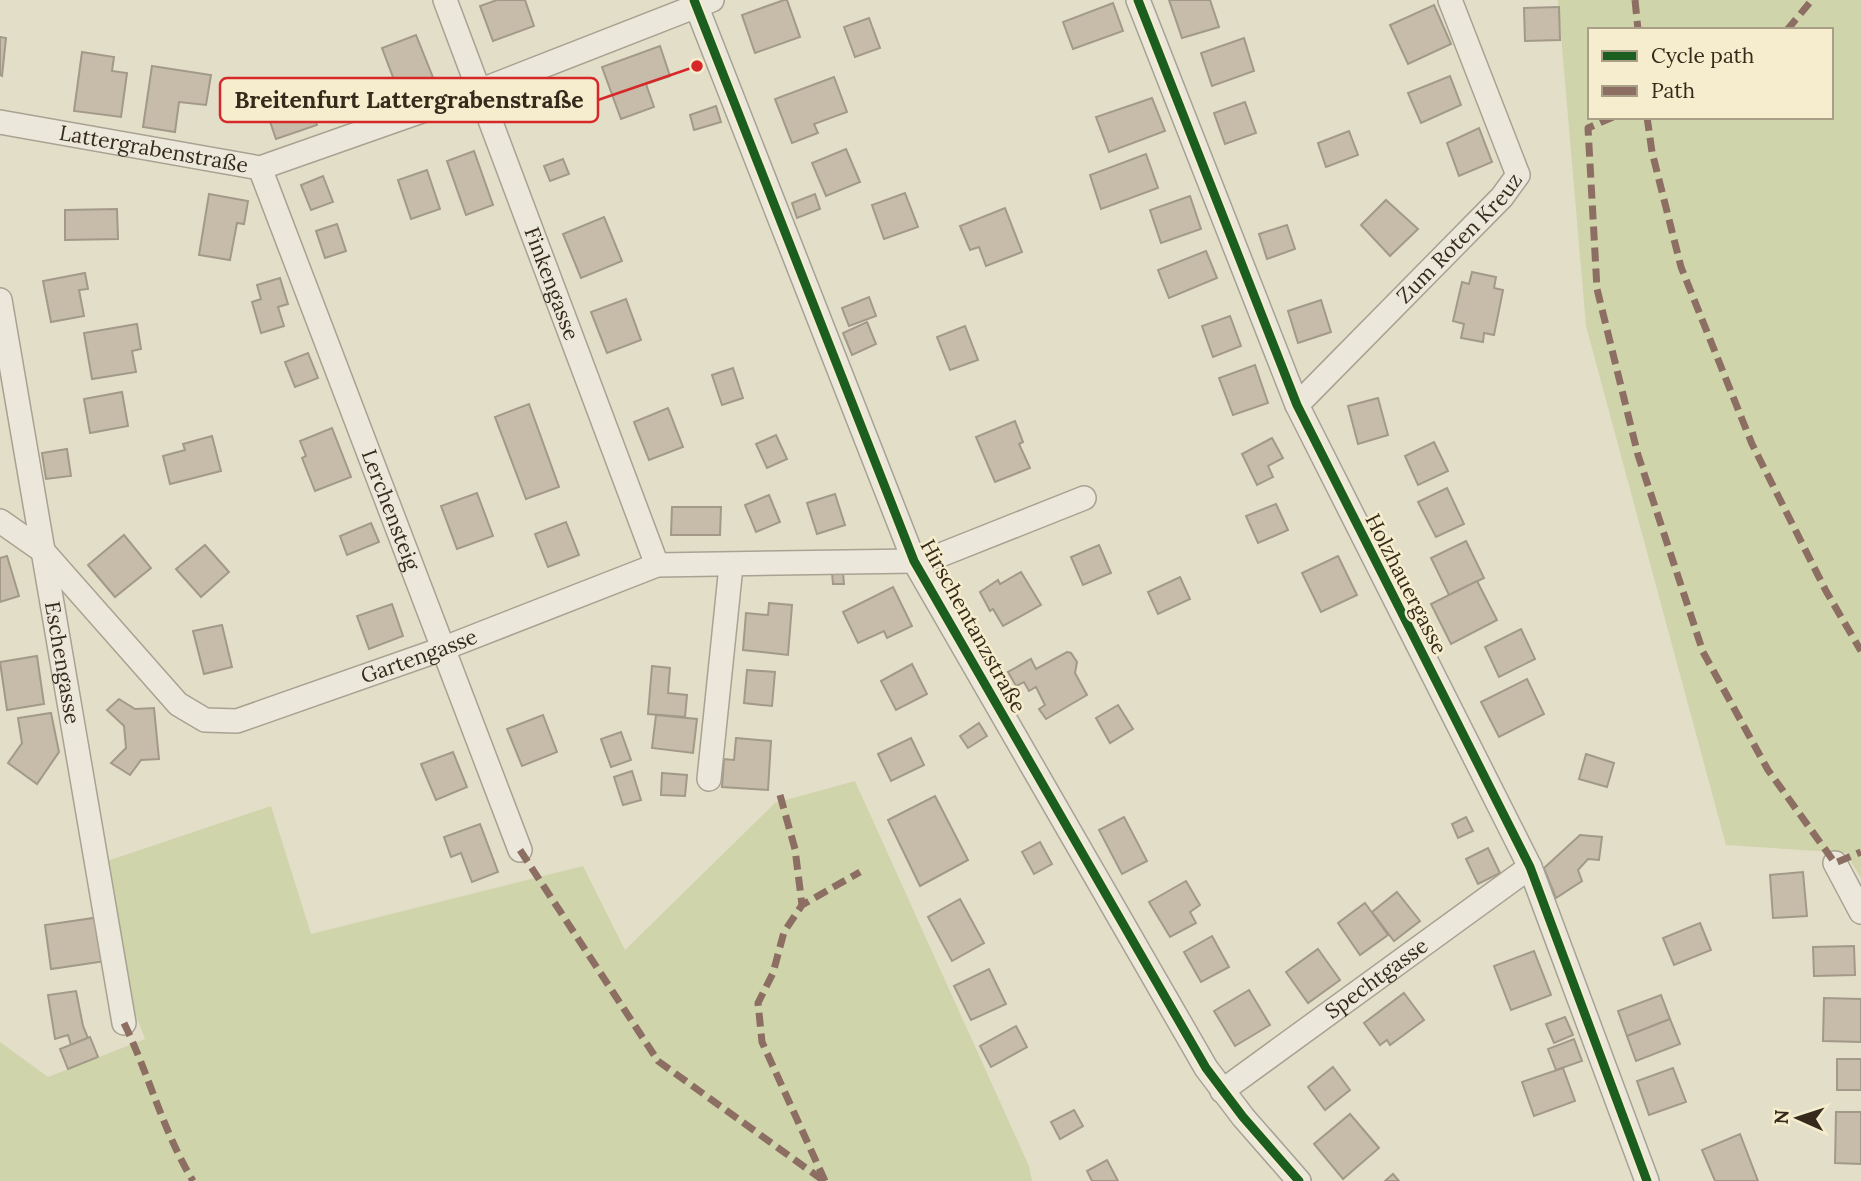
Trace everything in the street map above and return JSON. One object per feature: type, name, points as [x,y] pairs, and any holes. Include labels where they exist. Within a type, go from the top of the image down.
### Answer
[{"type":"street","name":"Finkengasse","points":[[445,0],[657,565]]},
{"type":"street","name":"Holzhauergasse","points":[[1138,0],[1297,405],[1530,867],[1647,1181]]},
{"type":"street","name":"Zum Roten Kreuz","points":[[1297,405],[1502,197],[1518,175],[1450,0]]},
{"type":"street","name":"Lattergrabenstraße","points":[[0,122],[260,168],[479,91],[701,2]]},
{"type":"street","name":"Hirschentanzstraße","points":[[701,2],[914,561],[1206,1068],[1222,1091],[1298,1181]]},
{"type":"street","name":"Lerchensteig","points":[[260,168],[520,850]]},
{"type":"street","name":"Eschengasse","points":[[0,300],[124,1023]]},
{"type":"street","points":[[914,561],[938,556],[1084,498]]},
{"type":"street","name":"Gartengasse","points":[[0,521],[43,551],[178,704],[205,720],[237,721],[442,649],[657,565],[731,566],[914,561]]},
{"type":"street","points":[[709,779],[731,566]]},
{"type":"street","points":[[1835,863],[1861,912]]},
{"type":"street","name":"Spechtgasse","points":[[1222,1091],[1530,867]]},
{"type":"green space","points":[[1558,0],[1861,0],[1861,878],[1846,853],[1726,845],[1586,326]]},
{"type":"green space","points":[[855,781],[1029,1166],[1032,1181],[0,1181],[0,1042],[48,1077],[145,1039],[125,987],[104,862],[271,806],[311,934],[583,866],[625,950],[775,803]]},
{"type":"building","points":[[497,0],[525,0],[534,26],[493,41],[480,6]]},
{"type":"building","points":[[787,0],[800,37],[755,53],[742,15]]},
{"type":"building","points":[[1169,0],[1210,0],[1219,27],[1182,38]]},
{"type":"building","points":[[1113,3],[1123,31],[1073,49],[1063,22]]},
{"type":"building","points":[[1434,5],[1451,44],[1408,64],[1390,25]]},
{"type":"building","points":[[1559,7],[1560,40],[1525,41],[1524,8]]},
{"type":"building","points":[[869,18],[880,48],[855,57],[844,27]]},
{"type":"building","points":[[416,35],[434,80],[399,93],[382,48]]},
{"type":"building","points":[[0,37],[6,38],[2,76],[0,75]]},
{"type":"building","points":[[1244,38],[1254,71],[1212,86],[1201,53]]},
{"type":"building","points":[[660,46],[670,76],[646,84],[654,107],[621,119],[602,67]]},
{"type":"building","points":[[82,52],[114,57],[112,71],[127,73],[121,117],[74,111]]},
{"type":"building","points":[[152,66],[211,75],[206,105],[179,102],[175,132],[143,127]]},
{"type":"building","points":[[1450,76],[1461,105],[1421,123],[1408,93]]},
{"type":"building","points":[[834,77],[847,112],[814,124],[818,133],[792,143],[775,99]]},
{"type":"building","points":[[307,96],[317,125],[276,139],[266,110]]},
{"type":"building","points":[[1152,98],[1165,131],[1109,152],[1096,117]]},
{"type":"building","points":[[1245,102],[1256,133],[1225,144],[1214,113]]},
{"type":"building","points":[[716,106],[721,122],[694,130],[690,115]]},
{"type":"building","points":[[1479,128],[1492,162],[1459,176],[1447,143]]},
{"type":"building","points":[[1349,131],[1358,155],[1326,167],[1318,143]]},
{"type":"building","points":[[846,149],[860,182],[826,196],[812,163]]},
{"type":"building","points":[[474,151],[493,205],[466,215],[447,161]]},
{"type":"building","points":[[1146,154],[1158,188],[1101,209],[1090,175]]},
{"type":"building","points":[[563,159],[569,174],[550,181],[544,166]]},
{"type":"building","points":[[427,170],[440,209],[411,219],[398,180]]},
{"type":"building","points":[[323,176],[333,202],[311,210],[301,185]]},
{"type":"building","points":[[905,193],[918,227],[884,239],[872,205]]},
{"type":"building","points":[[209,194],[248,201],[244,224],[237,223],[230,260],[199,255]]},
{"type":"building","points":[[815,194],[820,209],[797,218],[792,203]]},
{"type":"building","points":[[1190,196],[1201,229],[1161,243],[1150,210]]},
{"type":"building","points":[[1386,200],[1418,229],[1390,256],[1361,225]]},
{"type":"building","points":[[1005,208],[1022,252],[986,266],[979,247],[970,250],[960,226]]},
{"type":"building","points":[[117,209],[118,239],[65,240],[65,210]]},
{"type":"building","points":[[604,217],[622,261],[581,278],[563,234]]},
{"type":"building","points":[[337,224],[346,251],[325,258],[316,231]]},
{"type":"building","points":[[1287,225],[1295,249],[1267,259],[1259,234]]},
{"type":"building","points":[[1206,251],[1217,278],[1169,298],[1158,270]]},
{"type":"building","points":[[1472,272],[1496,277],[1494,288],[1503,290],[1494,335],[1484,333],[1483,342],[1461,338],[1464,324],[1453,321],[1462,282],[1469,284]]},
{"type":"building","points":[[85,273],[88,289],[79,290],[84,316],[51,322],[43,281]]},
{"type":"building","points":[[280,278],[288,304],[278,307],[284,326],[261,333],[252,302],[261,299],[257,285]]},
{"type":"building","points":[[869,297],[876,316],[849,326],[842,308]]},
{"type":"building","points":[[626,299],[641,340],[607,353],[591,312]]},
{"type":"building","points":[[1321,300],[1331,332],[1298,343],[1288,311]]},
{"type":"building","points":[[1230,316],[1241,346],[1213,357],[1202,326]]},
{"type":"building","points":[[867,322],[876,344],[852,355],[843,333]]},
{"type":"building","points":[[137,324],[141,349],[132,351],[136,372],[92,379],[84,333]]},
{"type":"building","points":[[965,326],[978,360],[950,370],[937,337]]},
{"type":"building","points":[[308,353],[318,378],[295,387],[285,362]]},
{"type":"building","points":[[1255,365],[1268,403],[1233,415],[1219,378]]},
{"type":"building","points":[[733,368],[743,398],[722,405],[712,375]]},
{"type":"building","points":[[122,392],[128,426],[90,433],[84,399]]},
{"type":"building","points":[[1378,398],[1388,435],[1358,444],[1348,406]]},
{"type":"building","points":[[529,404],[559,487],[526,499],[495,417]]},
{"type":"building","points":[[668,408],[683,447],[649,460],[634,422]]},
{"type":"building","points":[[1015,421],[1023,442],[1019,444],[1030,468],[995,482],[976,437]]},
{"type":"building","points":[[332,428],[351,477],[315,491],[302,458],[306,456],[300,441]]},
{"type":"building","points":[[776,435],[787,459],[767,468],[756,444]]},
{"type":"building","points":[[212,436],[221,471],[170,484],[163,456],[185,450],[183,444]]},
{"type":"building","points":[[1272,438],[1283,458],[1268,466],[1273,477],[1257,485],[1242,454]]},
{"type":"building","points":[[1434,442],[1448,471],[1418,485],[1405,456]]},
{"type":"building","points":[[67,449],[71,476],[46,479],[42,453]]},
{"type":"building","points":[[1447,488],[1464,524],[1436,537],[1418,502]]},
{"type":"building","points":[[477,493],[493,536],[457,549],[441,506]]},
{"type":"building","points":[[835,494],[845,525],[817,534],[807,503]]},
{"type":"building","points":[[769,495],[780,522],[756,532],[745,505]]},
{"type":"building","points":[[1276,504],[1288,530],[1258,543],[1246,516]]},
{"type":"building","points":[[672,507],[721,507],[720,535],[671,535]]},
{"type":"building","points":[[566,522],[579,555],[548,567],[535,534]]},
{"type":"building","points":[[371,523],[379,542],[347,555],[340,536]]},
{"type":"building","points":[[124,535],[151,568],[115,597],[88,565]]},
{"type":"building","points":[[1466,541],[1484,578],[1449,595],[1431,558]]},
{"type":"building","points":[[205,545],[229,572],[201,597],[176,569]]},
{"type":"building","points":[[1099,545],[1111,573],[1083,585],[1071,557]]},
{"type":"building","points":[[7,556],[19,596],[0,602],[0,558]]},
{"type":"building","points":[[1338,556],[1357,595],[1321,612],[1302,573]]},
{"type":"building","points":[[1021,572],[1041,605],[1003,626],[993,609],[990,611],[980,592],[998,580],[1000,584]]},
{"type":"building","points":[[832,573],[843,573],[844,584],[833,584]]},
{"type":"building","points":[[1180,577],[1190,599],[1158,614],[1148,592]]},
{"type":"building","points":[[1477,581],[1497,620],[1451,644],[1431,604]]},
{"type":"building","points":[[893,587],[912,626],[887,638],[884,631],[858,643],[843,612]]},
{"type":"building","points":[[769,603],[792,605],[788,655],[743,650],[746,613],[768,615]]},
{"type":"building","points":[[392,604],[403,636],[369,649],[357,616]]},
{"type":"building","points":[[222,625],[232,667],[204,674],[193,631]]},
{"type":"building","points":[[1521,629],[1535,659],[1499,677],[1485,647]]},
{"type":"building","points":[[1067,652],[1071,653],[1077,662],[1075,673],[1087,695],[1046,719],[1039,709],[1045,705],[1036,687],[1029,691],[1024,682],[1016,686],[1008,672],[1031,659],[1036,669]]},
{"type":"building","points":[[37,656],[44,704],[7,710],[0,662]]},
{"type":"building","points":[[912,664],[927,694],[896,710],[881,681]]},
{"type":"building","points":[[652,666],[670,668],[668,693],[687,695],[685,717],[648,714]]},
{"type":"building","points":[[747,670],[775,672],[772,706],[744,703]]},
{"type":"building","points":[[1527,679],[1544,714],[1499,737],[1481,702]]},
{"type":"building","points":[[119,699],[135,709],[154,708],[159,759],[141,760],[130,775],[111,763],[126,748],[124,726],[107,710]]},
{"type":"building","points":[[1118,705],[1133,729],[1110,743],[1096,718]]},
{"type":"building","points":[[51,713],[59,752],[37,784],[8,763],[22,743],[18,718]]},
{"type":"building","points":[[543,715],[557,752],[522,766],[507,729]]},
{"type":"building","points":[[656,715],[697,719],[693,753],[652,748]]},
{"type":"building","points":[[979,723],[987,736],[968,748],[960,736]]},
{"type":"building","points":[[621,732],[631,760],[611,767],[601,739]]},
{"type":"building","points":[[736,738],[771,741],[768,790],[722,787],[724,759],[734,760]]},
{"type":"building","points":[[911,738],[924,765],[891,781],[878,754]]},
{"type":"building","points":[[453,752],[467,787],[436,800],[421,764]]},
{"type":"building","points":[[1586,754],[1614,763],[1607,787],[1579,779]]},
{"type":"building","points":[[632,771],[641,800],[623,805],[614,777]]},
{"type":"building","points":[[662,773],[687,775],[685,796],[661,795]]},
{"type":"building","points":[[935,796],[968,860],[920,886],[888,820]]},
{"type":"building","points":[[1124,817],[1147,861],[1122,874],[1099,830]]},
{"type":"building","points":[[1466,817],[1473,831],[1458,838],[1452,824]]},
{"type":"building","points":[[480,824],[498,872],[472,882],[461,853],[451,857],[444,837]]},
{"type":"building","points":[[1580,835],[1602,837],[1599,860],[1588,859],[1578,870],[1582,881],[1556,898],[1544,868]]},
{"type":"building","points":[[1040,842],[1052,864],[1034,874],[1022,852]]},
{"type":"building","points":[[1488,848],[1500,873],[1478,884],[1466,859]]},
{"type":"building","points":[[1803,872],[1807,916],[1773,918],[1770,875]]},
{"type":"building","points":[[1186,881],[1200,905],[1190,912],[1196,923],[1170,937],[1149,902]]},
{"type":"building","points":[[1397,892],[1420,921],[1394,941],[1372,912]]},
{"type":"building","points":[[960,899],[984,943],[952,961],[928,917]]},
{"type":"building","points":[[1365,903],[1388,935],[1360,955],[1338,923]]},
{"type":"building","points":[[100,917],[106,961],[51,969],[45,925]]},
{"type":"building","points":[[1700,923],[1711,950],[1674,965],[1663,938]]},
{"type":"building","points":[[1212,936],[1229,967],[1201,982],[1184,952]]},
{"type":"building","points":[[1854,946],[1855,975],[1814,976],[1813,947]]},
{"type":"building","points":[[1318,949],[1340,980],[1308,1003],[1286,972]]},
{"type":"building","points":[[1534,951],[1551,995],[1511,1010],[1494,966]]},
{"type":"building","points":[[989,969],[1006,1004],[971,1020],[954,986]]},
{"type":"building","points":[[1249,990],[1270,1025],[1235,1046],[1214,1011]]},
{"type":"building","points":[[76,991],[88,1038],[71,1045],[68,1035],[55,1039],[48,995]]},
{"type":"building","points":[[1404,993],[1424,1020],[1390,1045],[1387,1040],[1380,1045],[1364,1023]]},
{"type":"building","points":[[1661,995],[1670,1019],[1627,1036],[1618,1011]]},
{"type":"building","points":[[1824,998],[1861,999],[1861,1042],[1823,1041]]},
{"type":"building","points":[[1565,1017],[1573,1035],[1554,1043],[1546,1024]]},
{"type":"building","points":[[1670,1019],[1680,1044],[1636,1061],[1627,1036]]},
{"type":"building","points":[[1016,1026],[1027,1047],[991,1067],[980,1046]]},
{"type":"building","points":[[90,1037],[98,1057],[68,1069],[60,1049]]},
{"type":"building","points":[[1574,1039],[1582,1061],[1556,1070],[1548,1049]]},
{"type":"building","points":[[1837,1059],[1861,1059],[1861,1090],[1837,1090]]},
{"type":"building","points":[[1333,1067],[1350,1090],[1325,1110],[1308,1087]]},
{"type":"building","points":[[1563,1068],[1575,1101],[1534,1116],[1522,1082]]},
{"type":"building","points":[[1673,1068],[1686,1102],[1649,1115],[1637,1081]]},
{"type":"building","points":[[1074,1110],[1083,1126],[1060,1139],[1051,1122]]},
{"type":"building","points":[[1836,1112],[1861,1112],[1861,1164],[1835,1163]]},
{"type":"building","points":[[1350,1114],[1379,1148],[1343,1179],[1314,1144]]},
{"type":"building","points":[[1740,1134],[1758,1181],[1715,1181],[1702,1150]]},
{"type":"building","points":[[1107,1160],[1118,1181],[1092,1181],[1087,1171]]},
{"type":"building","points":[[1393,1174],[1399,1181],[1385,1181]]},
{"type":"marked path","points":[[1635,0],[1638,28]]},
{"type":"marked path","points":[[1789,28],[1812,0]]},
{"type":"marked path","points":[[1608,119],[1588,128],[1597,289],[1638,455],[1703,652],[1768,770],[1835,863],[1861,852]]},
{"type":"marked path","points":[[1647,119],[1652,152],[1681,267],[1752,444],[1826,591],[1861,651]]},
{"type":"marked path","points":[[780,795],[795,849],[802,905]]},
{"type":"marked path","points":[[520,850],[658,1061],[824,1181]]},
{"type":"marked path","points":[[825,1181],[762,1042],[758,1003],[773,973],[784,932],[802,905],[860,872]]},
{"type":"marked path","points":[[124,1023],[173,1143],[193,1181]]},
{"type":"cycle path","points":[[694,0],[914,561],[1206,1068],[1243,1117],[1299,1181]]},
{"type":"cycle path","points":[[1138,0],[1297,405],[1530,867],[1647,1181]]},
{"type":"place","name":"Breitenfurt Lattergrabenstraße","points":[[697,66]]}]
